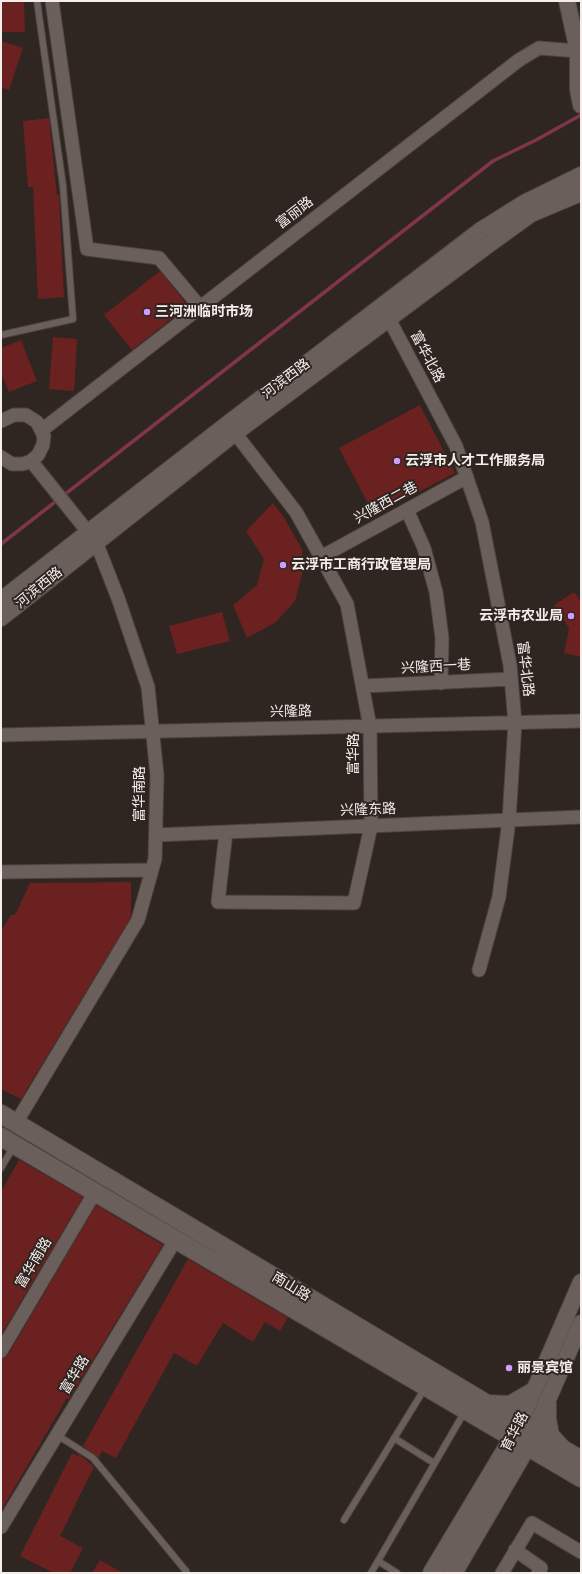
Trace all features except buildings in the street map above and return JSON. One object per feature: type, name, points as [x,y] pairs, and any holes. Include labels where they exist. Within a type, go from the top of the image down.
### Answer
[{"type":"main road","name":"南山路","points":[[1,1114],[477,1411]]},
{"type":"main road","name":"南山路","points":[[8,1141],[426,1387],[524,1435],[559,1456],[581,1478]]},
{"type":"main road","points":[[477,1411],[493,1438],[501,1476],[528,1463],[559,1456]]},
{"type":"main road","name":"育华路","points":[[453,1573],[501,1476],[524,1435]]},
{"type":"main road","name":"南山路","points":[[559,1456],[581,1460]]},
{"type":"main road","name":"育华路","points":[[432,1573],[501,1476]]},
{"type":"street","points":[[52,1],[88,249],[159,258],[200,307]]},
{"type":"street","points":[[567,1],[578,51],[580,97]]},
{"type":"street","name":"富丽路","points":[[42,430],[519,60],[539,48],[578,51]]},
{"type":"street","name":"河滨西路","points":[[1,600],[481,230],[524,203],[581,175]]},
{"type":"street","name":"河滨西路","points":[[1,618],[88,532],[235,433],[531,214],[581,193]]},
{"type":"street","name":"富华北路","points":[[388,319],[456,446],[467,477],[482,522],[510,665],[515,723],[510,820],[499,897],[479,970]]},
{"type":"street","points":[[1,420],[14,414],[26,415],[37,422],[42,430],[43,445],[38,455],[31,461],[23,464],[12,464],[1,458]]},
{"type":"street","name":"富华路","points":[[226,832],[218,902],[354,903],[370,826],[370,727],[347,604],[296,512],[235,433]]},
{"type":"street","name":"富华南路","points":[[16,1123],[138,920],[155,859],[156,835],[157,775],[148,687],[118,598],[88,532],[31,461]]},
{"type":"street","name":"兴隆西二巷","points":[[321,557],[467,477]]},
{"type":"street","points":[[407,510],[424,548],[436,592],[442,638],[441,683]]},
{"type":"street","name":"兴隆西一巷","points":[[363,686],[511,679]]},
{"type":"street","name":"兴隆路","points":[[1,735],[581,721]]},
{"type":"street","name":"兴隆东路","points":[[156,835],[581,817]]},
{"type":"street","points":[[1,872],[152,870]]},
{"type":"street","name":"富华南路","points":[[1,1351],[95,1192]]},
{"type":"street","name":"富华路","points":[[1,1527],[176,1239]]},
{"type":"street","name":"育华路","points":[[524,1435],[534,1390],[581,1282]]},
{"type":"street","name":"育华路","points":[[524,1435],[549,1399],[579,1333]]},
{"type":"street","points":[[477,1411],[510,1404],[534,1390]]},
{"type":"street","points":[[549,1399],[548,1419],[551,1434],[559,1456]]},
{"type":"street","points":[[502,1573],[532,1523],[581,1552]]},
{"type":"street","points":[[516,1550],[541,1568],[538,1573]]},
{"type":"lane","points":[[1,335],[73,318],[64,186],[37,1]]},
{"type":"lane","points":[[1,1168],[8,1141]]},
{"type":"lane","points":[[344,1520],[426,1387]]},
{"type":"lane","points":[[371,1573],[434,1463],[477,1411]]},
{"type":"lane","points":[[57,1435],[92,1458],[186,1571]]},
{"type":"lane","points":[[394,1438],[434,1463]]},
{"type":"lane","points":[[378,1561],[397,1573]]},
{"type":"waterway","points":[[1,544],[493,161],[536,140],[581,115]]},
{"type":"place","name":"三河洲临时市场","points":[[147,312]]},
{"type":"place","name":"云浮市人才工作服务局","points":[[397,461]]},
{"type":"place","name":"云浮市工商行政管理局","points":[[283,565]]},
{"type":"place","name":"云浮市农业局","points":[[571,616]]},
{"type":"place","name":"丽景宾馆","points":[[509,1368]]}]
